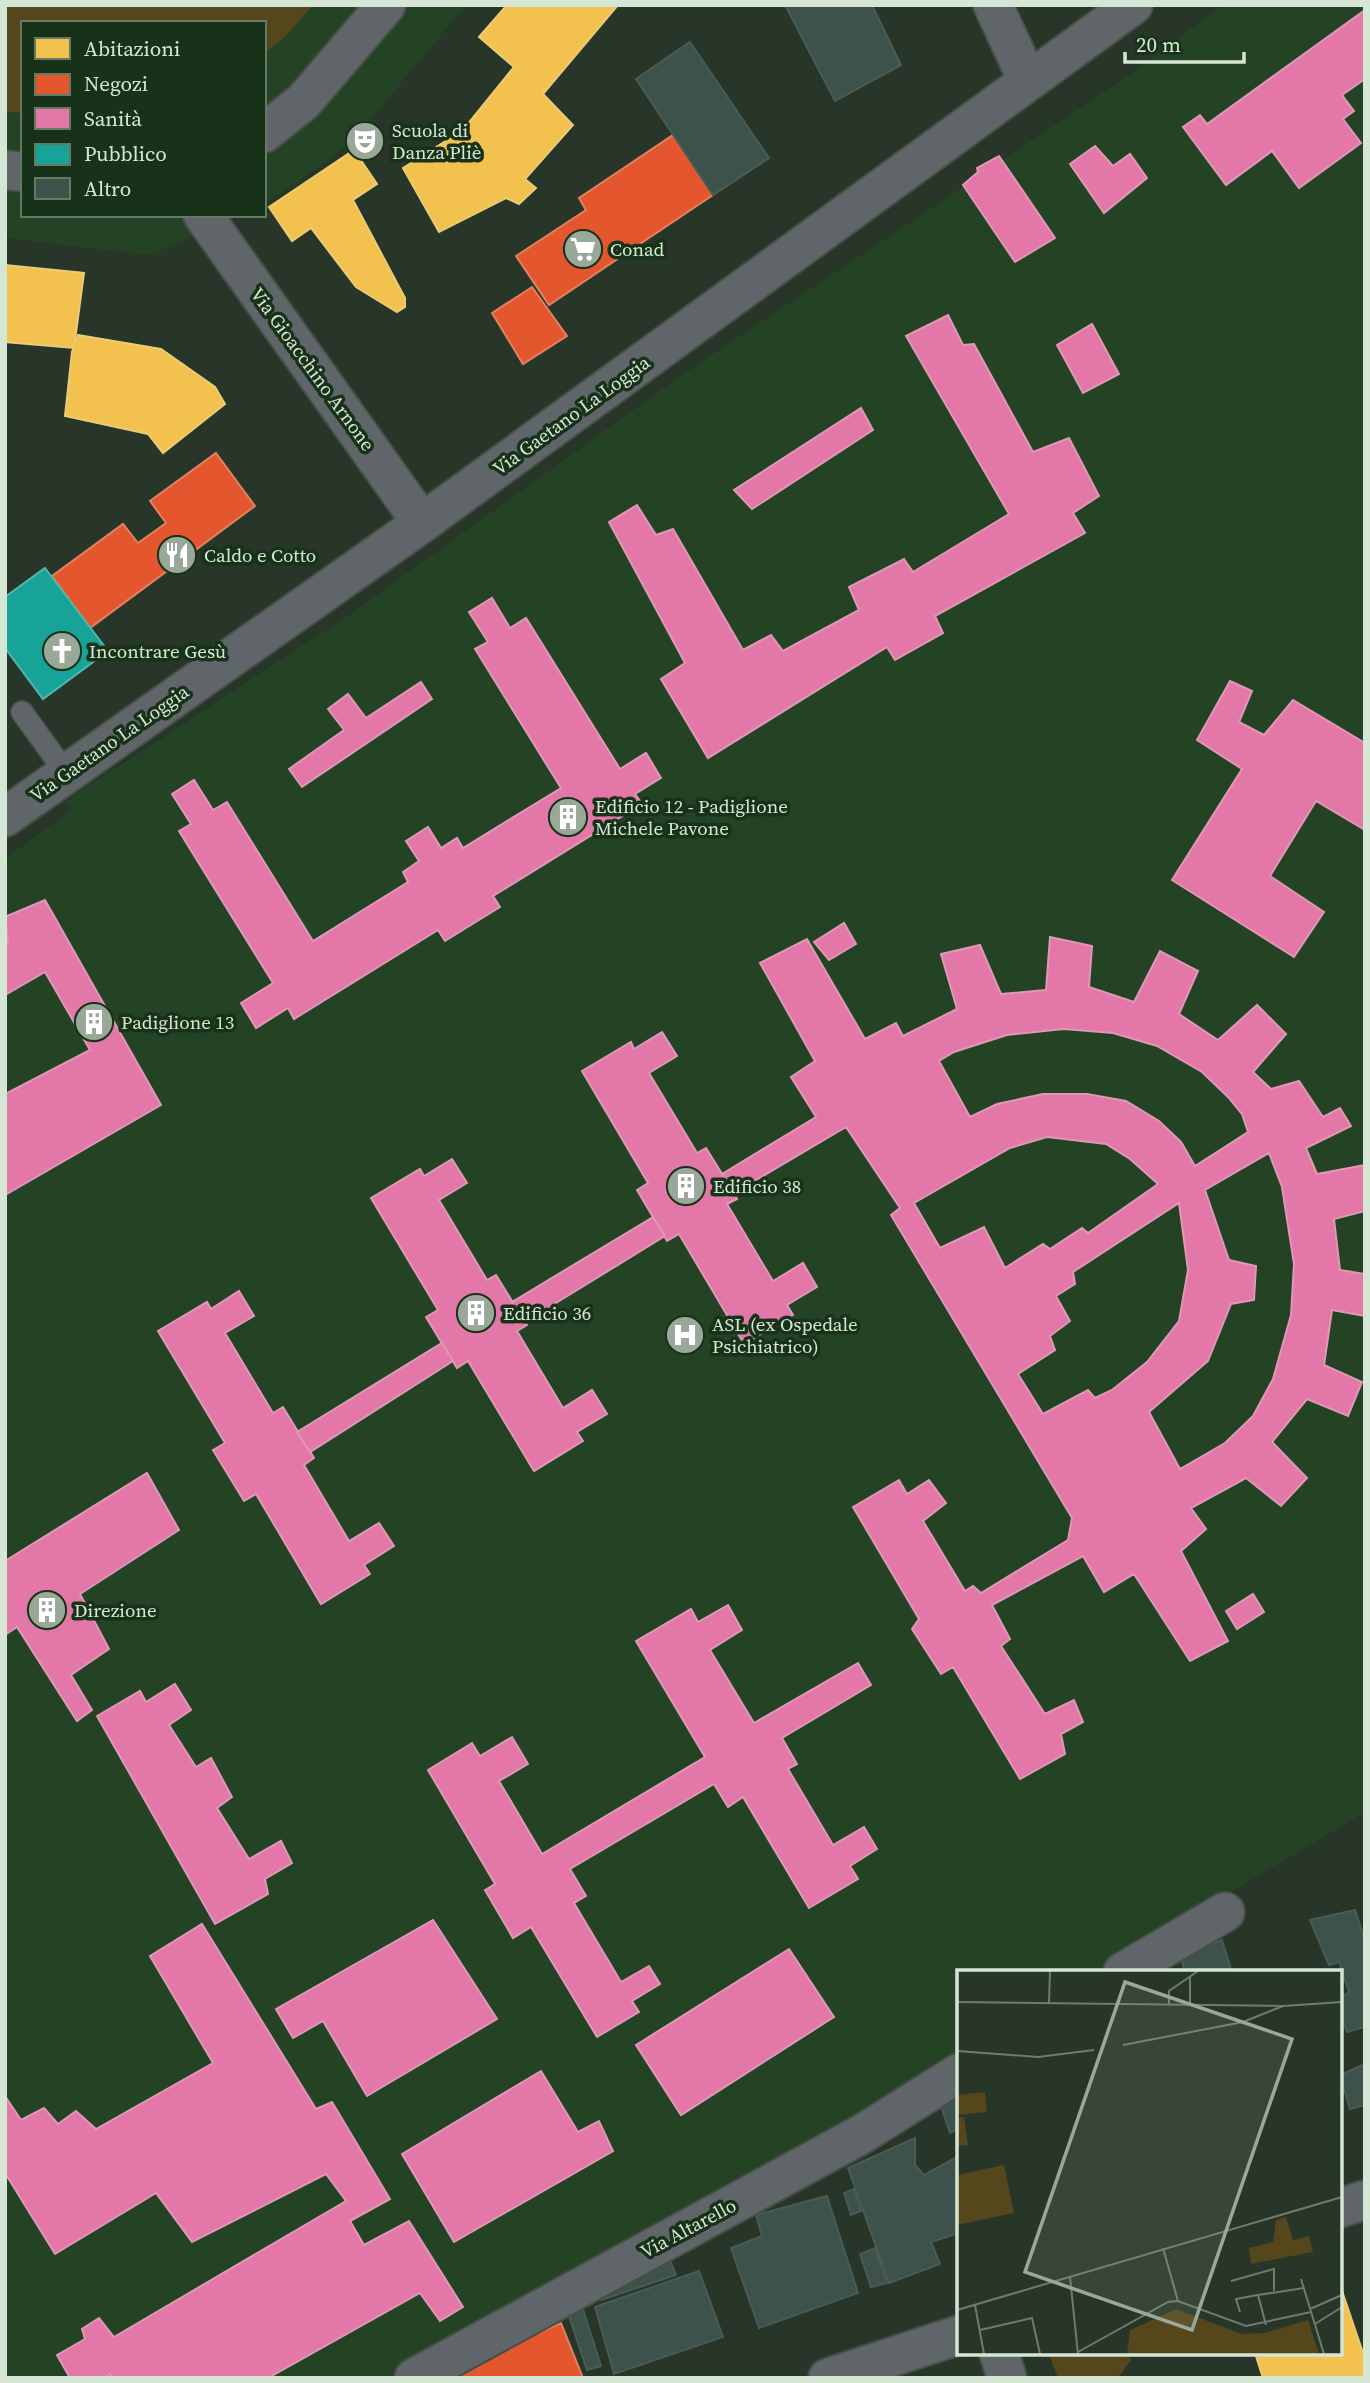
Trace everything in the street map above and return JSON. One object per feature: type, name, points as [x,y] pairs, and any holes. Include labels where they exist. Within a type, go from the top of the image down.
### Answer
[{"type":"street","points":[[266,131],[304,101],[386,5]]},
{"type":"street","points":[[993,5],[1028,81]]},
{"type":"street","name":"Via Gaetano La Loggia","points":[[5,817],[422,523],[1133,5]]},
{"type":"street","name":"Via Gioacchino Arnone","points":[[204,217],[422,523]]},
{"type":"street","points":[[1125,1970],[1225,1912]]},
{"type":"street","name":"Via Altarello","points":[[414,2378],[862,2134],[957,2074]]},
{"type":"street","points":[[1342,2207],[1365,2200]]},
{"type":"street","points":[[832,2377],[957,2336]]},
{"type":"street","points":[[1000,2355],[1007,2378]]},
{"type":"lane","points":[[23,712],[66,773]]},
{"type":"shaded area","points":[[5,5],[313,5],[285,37],[266,52],[266,21],[21,21],[21,113],[5,112]]},
{"type":"shaded area","points":[[313,5],[466,5],[350,144],[266,204],[266,52],[285,37]]},
{"type":"shaded area","name":"ASL (ex Ospedale Psichiatrico)","points":[[1223,5],[1365,5],[1365,1812],[1100,1970],[957,1970],[957,2055],[402,2378],[5,2378],[5,859],[70,811],[66,801],[349,615],[682,375],[1124,79]]},
{"type":"shaded area","points":[[5,112],[21,113],[21,217],[236,217],[150,255],[5,238]]},
{"type":"shaded area","points":[[1049,2355],[1130,2355],[1131,2360],[1118,2378],[1058,2378]]},
{"type":"building: Abitazioni","points":[[507,5],[618,5],[543,94],[573,125],[525,179],[536,188],[519,204],[506,198],[439,232],[403,168],[463,130],[514,67],[479,37]]},
{"type":"building: Abitazioni","points":[[354,150],[377,184],[353,200],[405,298],[405,307],[397,312],[356,287],[311,228],[292,241],[269,207]]},
{"type":"building: Abitazioni","points":[[5,265],[84,273],[74,348],[5,342]]},
{"type":"building: Abitazioni","points":[[78,335],[161,349],[215,387],[225,404],[163,453],[148,434],[65,416],[72,352]]},
{"type":"building: Abitazioni","points":[[1342,2291],[1365,2359],[1365,2378],[1263,2378],[1256,2355],[1342,2355]]},
{"type":"building: Negozi","points":[[673,135],[713,195],[549,305],[516,256],[586,210],[579,198]]},
{"type":"building: Negozi","points":[[532,287],[567,336],[523,364],[492,313]]},
{"type":"building: Negozi","points":[[216,453],[255,506],[90,628],[52,576],[123,524],[138,543],[166,523],[150,501]]},
{"type":"building: Negozi","points":[[561,2323],[583,2378],[438,2378]]},
{"type":"building: Sanità","points":[[1365,10],[1365,79],[1342,95],[1354,111],[1343,119],[1361,143],[1299,188],[1272,151],[1226,185],[1183,127],[1200,115],[1207,124]]},
{"type":"building: Sanità","points":[[1095,146],[1113,166],[1130,154],[1147,178],[1104,213],[1070,164]]},
{"type":"building: Sanità","points":[[999,156],[1055,238],[1015,262],[963,185],[978,172],[977,168]]},
{"type":"building: Sanità","points":[[948,315],[963,345],[974,344],[1033,452],[1069,438],[1099,496],[1073,513],[1085,533],[935,616],[943,633],[895,660],[887,647],[708,758],[661,679],[685,663],[609,522],[637,505],[656,535],[673,529],[743,650],[771,635],[783,651],[859,610],[849,587],[904,559],[913,572],[1009,514],[906,336]]},
{"type":"building: Sanità","points":[[1092,324],[1119,374],[1083,393],[1057,345]]},
{"type":"building: Sanità","points":[[861,408],[873,430],[752,509],[734,490]]},
{"type":"building: Sanità","name":"Edificio 12 - Padiglione Michele Pavone","points":[[492,598],[510,628],[526,618],[620,769],[646,753],[661,778],[635,794],[642,804],[493,896],[500,907],[445,941],[438,930],[294,1019],[288,1008],[256,1028],[241,1003],[273,983],[179,831],[191,824],[172,794],[194,780],[213,810],[227,802],[313,941],[408,882],[403,872],[419,861],[406,841],[428,827],[441,848],[457,838],[463,848],[561,788],[475,649],[488,642],[469,612]]},
{"type":"building: Sanità","points":[[1230,681],[1252,691],[1239,722],[1264,735],[1293,700],[1365,743],[1365,830],[1316,801],[1270,876],[1324,912],[1294,957],[1172,880],[1242,769],[1197,740]]},
{"type":"building: Sanità","points":[[421,682],[432,699],[302,787],[289,769],[344,730],[328,709],[348,694],[366,718]]},
{"type":"building: Sanità","name":"Padiglione 13","points":[[45,900],[161,1105],[5,1195],[5,1094],[90,1050],[45,972],[5,995],[5,943],[8,942],[5,917]]},
{"type":"building: Sanità","points":[[844,923],[856,944],[829,960],[814,942]]},
{"type":"building: Sanità","points":[[1050,937],[1092,946],[1089,987],[1134,1002],[1160,951],[1198,971],[1179,1014],[1218,1040],[1257,1005],[1286,1034],[1253,1072],[1271,1089],[1299,1081],[1323,1117],[1340,1108],[1351,1126],[1306,1148],[1317,1174],[1365,1165],[1365,1211],[1334,1219],[1340,1270],[1365,1274],[1365,1316],[1332,1310],[1324,1365],[1362,1382],[1348,1416],[1307,1399],[1272,1442],[1307,1478],[1281,1506],[1246,1478],[1191,1508],[1206,1529],[1181,1551],[1228,1641],[1190,1661],[1134,1574],[1104,1592],[1083,1556],[992,1605],[1010,1639],[1001,1646],[1045,1714],[1074,1700],[1083,1722],[1061,1734],[1065,1754],[1020,1779],[953,1667],[941,1674],[912,1629],[919,1619],[853,1507],[899,1480],[907,1494],[929,1480],[946,1503],[923,1521],[965,1591],[973,1586],[981,1593],[1068,1540],[1072,1518],[891,1215],[900,1208],[846,1127],[734,1193],[722,1174],[816,1117],[791,1077],[815,1061],[760,963],[807,939],[865,1039],[896,1023],[903,1036],[957,1009],[941,954],[980,945],[1001,994],[1046,990]],"holes":[[[1064,1029],[1113,1033],[1157,1046],[1202,1072],[1242,1114],[1248,1132],[1195,1166],[1181,1142],[1159,1121],[1126,1101],[1087,1094],[1043,1094],[997,1104],[970,1117],[939,1061],[954,1052],[1007,1035]],[[1047,1137],[1106,1144],[1130,1159],[1158,1184],[1088,1233],[1082,1228],[1050,1249],[1043,1244],[1005,1268],[984,1227],[940,1248],[914,1203],[1010,1148]],[[1269,1153],[1282,1187],[1294,1264],[1291,1315],[1273,1379],[1253,1416],[1225,1443],[1180,1469],[1149,1412],[1208,1361],[1231,1304],[1254,1300],[1256,1266],[1229,1260],[1205,1190]],[[1179,1203],[1188,1270],[1179,1321],[1147,1362],[1112,1390],[1095,1398],[1088,1390],[1043,1414],[1018,1374],[1055,1350],[1050,1336],[1070,1321],[1056,1296],[1075,1284],[1073,1272]]]},
{"type":"building: Sanità","name":"Edificio 38","points":[[662,1032],[677,1056],[649,1073],[697,1153],[706,1148],[734,1193],[737,1199],[727,1204],[773,1281],[803,1263],[817,1287],[787,1305],[793,1315],[744,1344],[679,1234],[667,1241],[637,1190],[648,1183],[582,1071],[631,1042],[634,1049]]},
{"type":"building: Sanità","name":"Edificio 36","points":[[452,1159],[467,1183],[439,1200],[487,1280],[496,1275],[527,1325],[517,1331],[563,1408],[592,1390],[607,1414],[577,1432],[583,1441],[534,1471],[468,1361],[457,1368],[426,1317],[438,1310],[371,1198],[420,1169],[424,1176]]},
{"type":"building: Sanità","points":[[653,1217],[665,1236],[525,1322],[512,1302]]},
{"type":"building: Sanità","points":[[239,1291],[254,1316],[225,1333],[273,1413],[283,1407],[314,1458],[304,1465],[349,1541],[379,1523],[394,1546],[364,1565],[370,1574],[321,1604],[256,1494],[244,1501],[213,1450],[225,1443],[158,1331],[207,1302],[211,1309]]},
{"type":"building: Sanità","points":[[442,1343],[453,1361],[310,1452],[297,1432]]},
{"type":"building: Sanità","name":"Direzione","points":[[147,1473],[179,1530],[80,1594],[109,1649],[71,1675],[92,1710],[77,1721],[17,1627],[5,1635],[5,1561]]},
{"type":"building: Sanità","points":[[1253,1594],[1264,1612],[1237,1629],[1226,1611]]},
{"type":"building: Sanità","points":[[728,1605],[742,1630],[710,1650],[754,1723],[858,1663],[871,1685],[782,1738],[797,1764],[788,1769],[833,1845],[864,1827],[877,1849],[850,1866],[858,1879],[809,1908],[743,1797],[728,1807],[714,1784],[570,1869],[586,1896],[574,1903],[621,1982],[649,1966],[660,1984],[632,2001],[639,2012],[597,2037],[531,1927],[513,1938],[485,1890],[495,1884],[428,1770],[472,1743],[480,1756],[512,1737],[528,1764],[499,1781],[542,1854],[705,1757],[636,1641],[691,1609],[698,1622]]},
{"type":"building: Sanità","points":[[175,1684],[191,1710],[169,1725],[196,1767],[211,1758],[232,1797],[217,1808],[249,1859],[281,1841],[292,1863],[265,1879],[268,1894],[215,1924],[97,1716],[140,1691],[146,1702]]},
{"type":"building: Sanità","points":[[433,1920],[497,2019],[367,2096],[323,2021],[293,2038],[276,2009]]},
{"type":"building: Sanità","points":[[202,1924],[316,2109],[332,2102],[390,2199],[350,2221],[364,2245],[409,2221],[463,2307],[440,2321],[420,2293],[268,2378],[113,2378],[110,2374],[104,2378],[70,2378],[57,2355],[85,2339],[82,2329],[99,2318],[114,2337],[346,2201],[326,2174],[192,2242],[156,2193],[55,2254],[5,2173],[5,2096],[21,2120],[44,2108],[58,2124],[76,2111],[96,2129],[213,2063],[150,1956]]},
{"type":"building: Sanità","points":[[789,1949],[834,2017],[681,2115],[636,2045]]},
{"type":"building: Sanità","points":[[541,2071],[578,2132],[599,2121],[613,2151],[454,2242],[402,2154]]},
{"type":"building: Pubblico","points":[[45,568],[108,651],[43,699],[5,648],[5,597]]},
{"type":"building: Altro","points":[[785,5],[872,5],[901,65],[835,101]]},
{"type":"building: Altro","points":[[690,42],[769,158],[713,195],[636,79]]},
{"type":"building: Altro","points":[[1355,1910],[1365,1941],[1365,2030],[1364,2027],[1347,2032],[1342,2018],[1342,1997],[1349,1992],[1342,1970],[1339,1962],[1329,1965],[1310,1920]]},
{"type":"building: Altro","points":[[1222,1940],[1231,1970],[1184,1970],[1180,1955]]},
{"type":"building: Altro","points":[[1365,2064],[1365,2105],[1350,2109],[1342,2074]]},
{"type":"building: Altro","points":[[957,2095],[957,2130],[950,2133],[940,2103]]},
{"type":"building: Altro","points":[[915,2138],[915,2165],[924,2175],[957,2157],[957,2234],[931,2242],[940,2264],[889,2283],[848,2168]]},
{"type":"building: Altro","points":[[854,2189],[861,2211],[851,2215],[844,2193]]},
{"type":"building: Altro","points":[[827,2196],[858,2293],[759,2328],[731,2248],[762,2236],[756,2215]]},
{"type":"building: Altro","points":[[875,2248],[887,2283],[871,2287],[860,2254]]},
{"type":"building: Altro","points":[[668,2256],[676,2275],[601,2300],[598,2294]]},
{"type":"building: Altro","points":[[699,2271],[723,2337],[614,2374],[595,2307]]},
{"type":"building: Altro","points":[[581,2303],[601,2366],[587,2370],[568,2313]]},
{"type":"place","name":"Scuola di Danza Pliè","points":[[365,141]]},
{"type":"place","name":"Conad","points":[[583,249]]},
{"type":"place","name":"Caldo e Cotto","points":[[177,555]]},
{"type":"place","name":"Incontrare Gesù","points":[[62,651]]},
{"type":"place","name":"Edificio 12 - Padiglione Michele Pavone","points":[[568,817]]},
{"type":"place","name":"Padiglione 13","points":[[94,1022]]},
{"type":"place","name":"Edificio 38","points":[[686,1186]]},
{"type":"place","name":"Edificio 36","points":[[476,1313]]},
{"type":"place","name":"ASL (ex Ospedale Psichiatrico)","points":[[685,1335]]},
{"type":"place","name":"Direzione","points":[[47,1610]]}]
